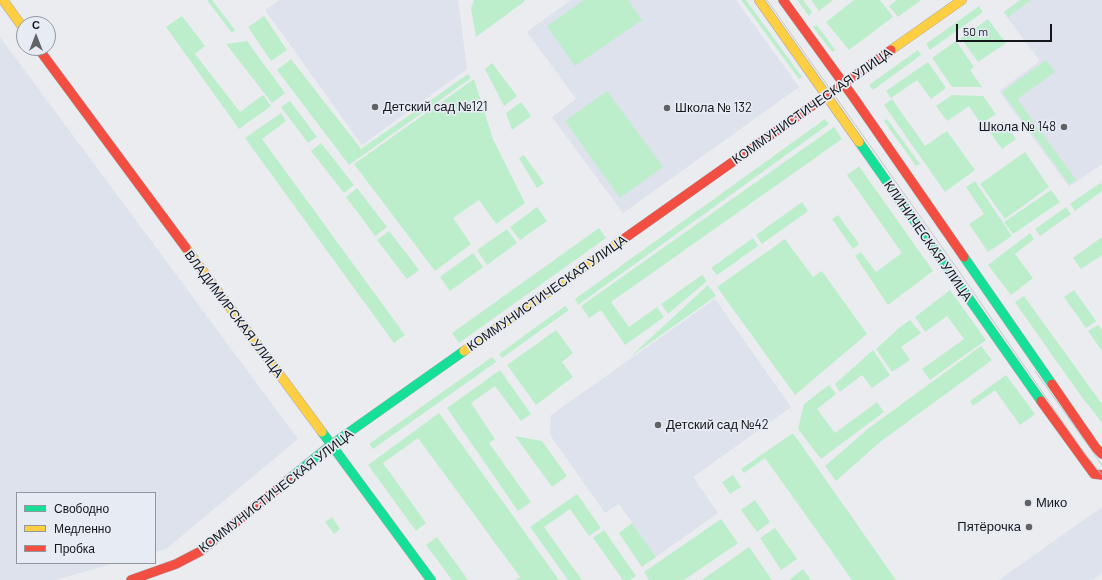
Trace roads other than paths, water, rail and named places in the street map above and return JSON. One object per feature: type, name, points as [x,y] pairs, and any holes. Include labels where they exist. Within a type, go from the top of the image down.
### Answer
[{"type":"street","points":[[2,0],[16,18]]},
{"type":"street","name":"КЛИНИЧЕСКАЯ УЛИЦА","points":[[759,0],[1081,457],[1094,474],[1102,475]]},
{"type":"street","name":"КЛИНИЧЕСКАЯ УЛИЦА","points":[[783,0],[974,271],[1092,442],[1102,454]]},
{"type":"street","name":"КОММУНИСТИЧЕСКАЯ УЛИЦА","points":[[131,580],[176,564],[201,551],[331,445],[962,0]]},
{"type":"street","name":"ВЛАДИМИРСКАЯ УЛИЦА","points":[[44,56],[431,580]]},
{"type":"tram line","points":[[767,0],[956,267],[1085,454],[1102,475]]},
{"type":"tram line","points":[[1035,371],[1102,465]]},
{"type":"place","name":"Детский сад №121","points":[[375,107]]},
{"type":"place","name":"Школа № 132","points":[[667,108]]},
{"type":"place","name":"Школа № 148","points":[[1064,127]]},
{"type":"place","name":"Детский сад №42","points":[[658,425]]},
{"type":"place","name":"Мико","points":[[1028,503]]},
{"type":"place","name":"Пятёрочка","points":[[1029,527]]}]
